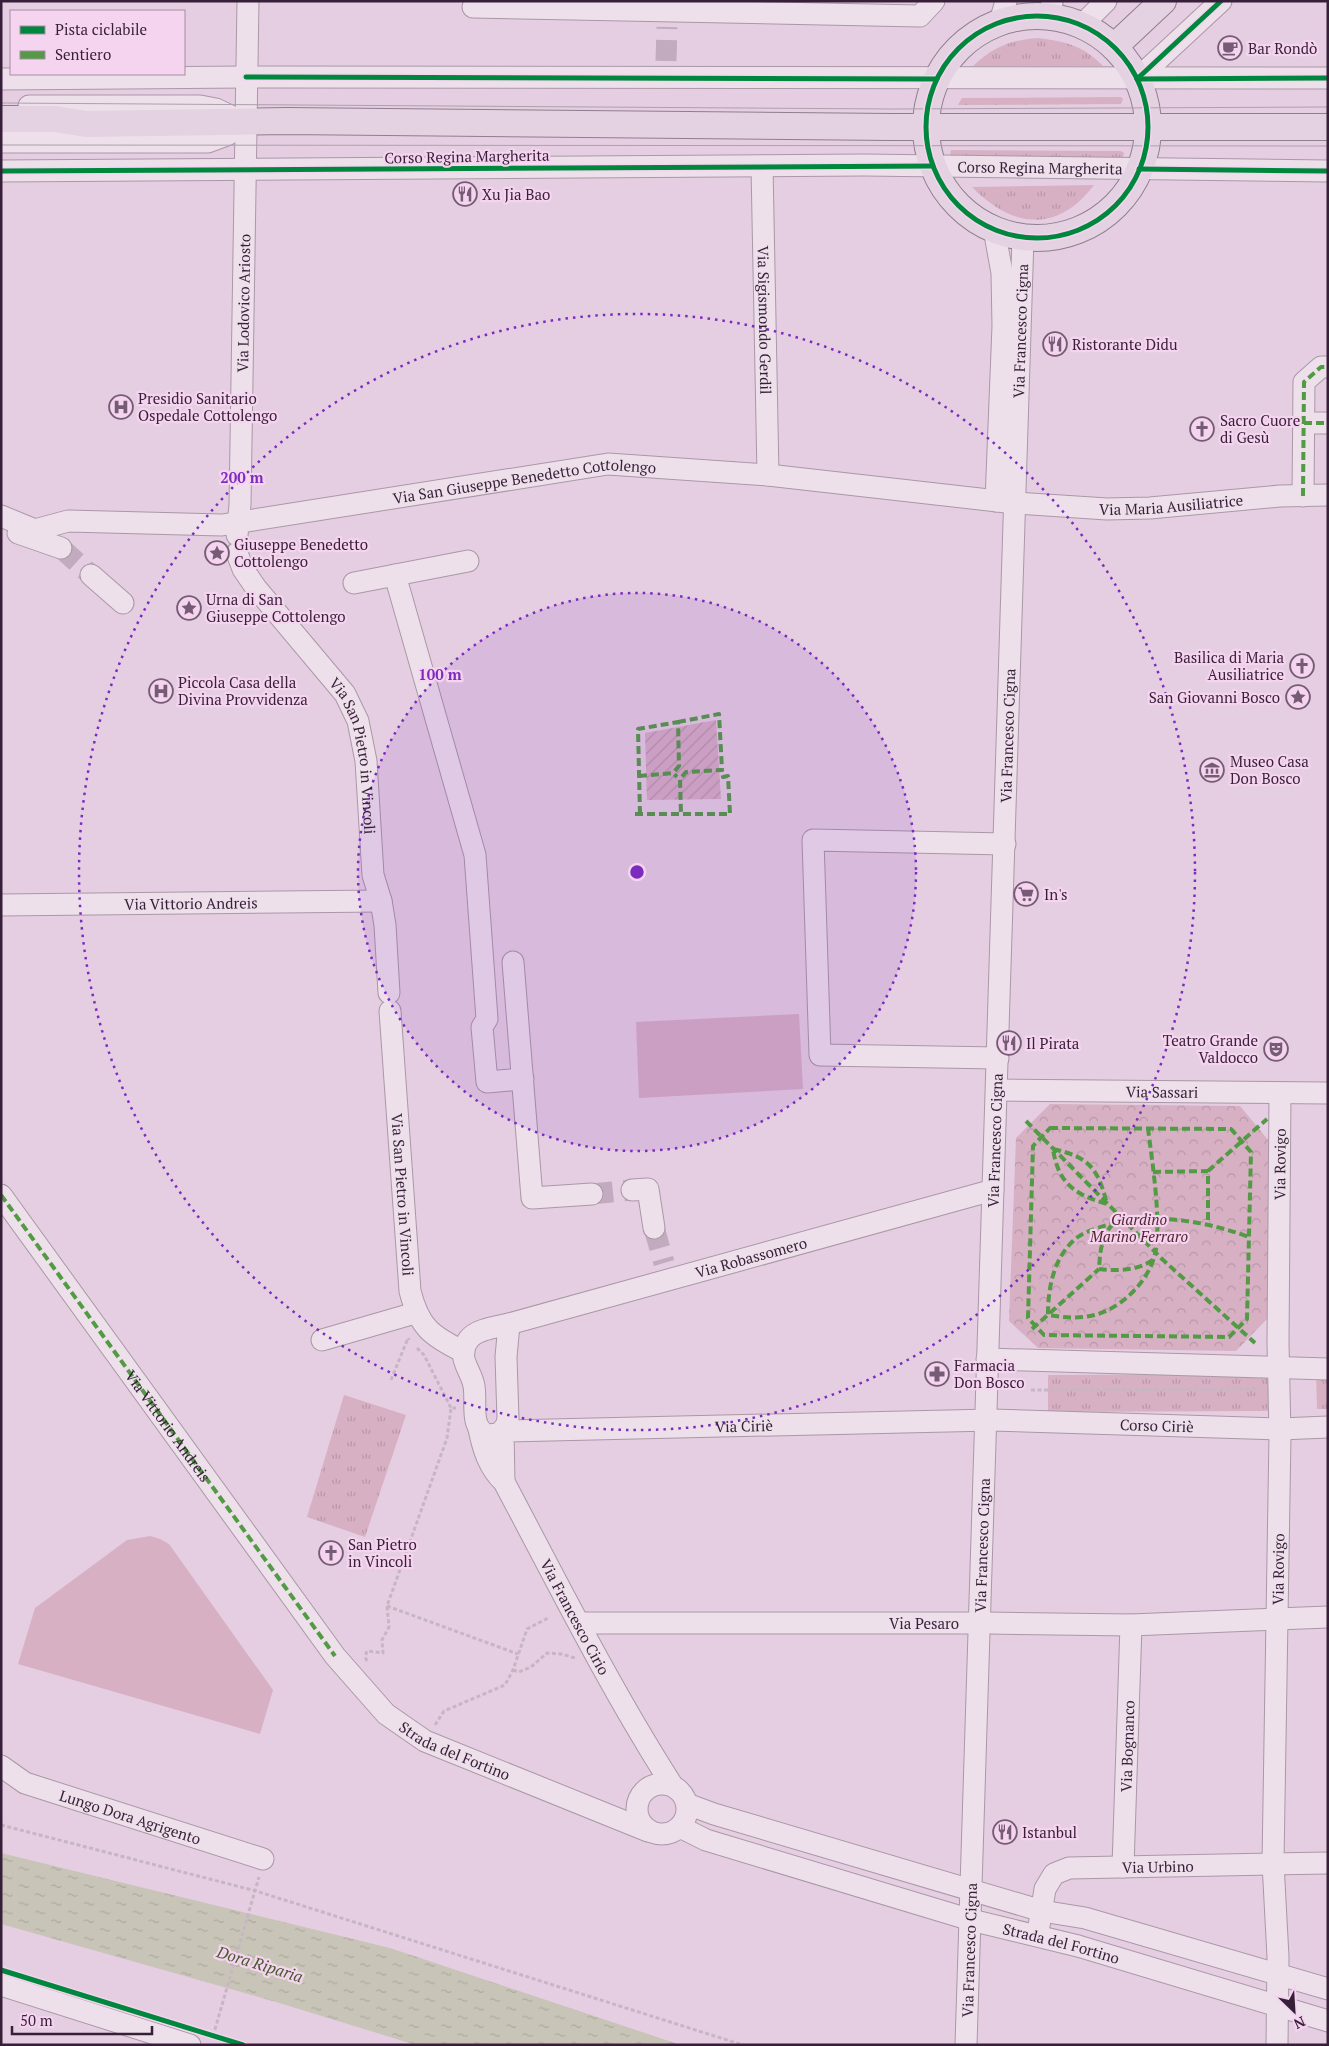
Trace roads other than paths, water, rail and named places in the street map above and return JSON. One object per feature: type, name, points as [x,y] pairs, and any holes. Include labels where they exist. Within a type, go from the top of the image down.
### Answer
[{"type":"main road","points":[[1114,47],[1162,1]]},
{"type":"main road","points":[[1052,9],[1082,25],[1099,34],[1114,47],[1125,59],[1137,79],[1146,103],[1148,127],[1146,146],[1139,169],[1120,200],[1091,223],[1056,236],[1023,237],[994,229],[976,220],[954,200],[942,184],[933,166],[927,145],[926,126],[928,103],[937,79],[944,66],[963,44],[986,28],[1003,12],[1029,16],[1052,9]]},
{"type":"main road","points":[[1,119],[55,119],[86,124]]},
{"type":"main road","name":"Corso Regina Margherita","points":[[86,124],[287,122],[1148,127],[1328,126]]},
{"type":"main road","points":[[1,131],[55,131],[86,124]]},
{"type":"street","name":"Via Lodovico Ariosto","points":[[237,537],[248,1]]},
{"type":"street","points":[[473,7],[667,19],[920,16],[934,1]]},
{"type":"street","points":[[1082,25],[1106,1]]},
{"type":"street","points":[[1137,79],[1221,1]]},
{"type":"street","points":[[1,80],[666,69],[937,79],[1328,78]]},
{"type":"street","name":"Corso Regina Margherita","points":[[1,106],[200,106],[216,109],[245,123]]},
{"type":"street","points":[[1,142],[208,142],[227,135],[245,123]]},
{"type":"street","name":"Corso Regina Margherita","points":[[1,171],[245,171],[762,166],[933,166],[1328,171]]},
{"type":"street","name":"Via Sigismondo Gerdil","points":[[762,166],[768,475]]},
{"type":"street","name":"Via Francesco Cigna","points":[[966,2045],[1004,844],[1005,502],[1003,317],[1002,273],[994,229]]},
{"type":"street","name":"Via Francesco Cigna","points":[[1005,502],[1023,237]]},
{"type":"street","points":[[1303,496],[1304,382],[1321,367],[1328,368]]},
{"type":"street","points":[[1304,423],[1328,423]]},
{"type":"street","name":"Via San Giuseppe Benedetto Cottolengo","points":[[35,530],[68,521],[222,525],[237,537],[608,464],[768,475],[1005,502]]},
{"type":"street","name":"Via Maria Ausiliatrice","points":[[1005,502],[1129,510],[1328,495]]},
{"type":"street","points":[[1,516],[35,530],[61,548],[1,527]]},
{"type":"street","name":"Via San Pietro in Vincoli","points":[[237,537],[238,560],[252,583],[345,694],[358,721],[366,761],[372,876],[381,901],[390,1002],[406,1262],[415,1313]]},
{"type":"street","points":[[354,583],[468,561]]},
{"type":"street","points":[[91,575],[123,603]]},
{"type":"street","points":[[395,575],[475,854],[487,1019],[482,1026],[487,1082],[523,1079]]},
{"type":"street","points":[[998,1058],[820,1055],[813,840],[1004,844]]},
{"type":"street","name":"Via Vittorio Andreis","points":[[1,905],[381,901]]},
{"type":"street","points":[[514,962],[532,1198],[592,1194]]},
{"type":"street","name":"Via Sassari","points":[[996,1090],[1328,1093]]},
{"type":"street","name":"Via Rovigo","points":[[1277,2045],[1278,1975],[1273,1862],[1280,1429],[1280,1093]]},
{"type":"street","points":[[632,1190],[648,1189],[654,1228]]},
{"type":"street","name":"Via Robassomero","points":[[464,1352],[469,1339],[474,1335],[666,1271],[993,1190]]},
{"type":"street","name":"Via Vittorio Andreis","points":[[1,1195],[335,1656]]},
{"type":"street","points":[[322,1340],[415,1313],[439,1340],[464,1352]]},
{"type":"street","name":"Via Francesco Cirio","points":[[504,1482],[503,1431],[508,1419],[506,1358],[508,1324]]},
{"type":"street","name":"Via Francesco Cirio","points":[[464,1352],[466,1368],[474,1387],[475,1421],[479,1429],[484,1451],[497,1475],[504,1482],[649,1750],[672,1786]]},
{"type":"street","points":[[987,1359],[1328,1369]]},
{"type":"street","name":"Via Ciriè","points":[[479,1429],[488,1435],[494,1435],[503,1431],[985,1420]]},
{"type":"street","name":"Corso Ciriè","points":[[985,1420],[1280,1429],[1328,1427]]},
{"type":"street","name":"Via Pesaro","points":[[580,1623],[1131,1625],[1277,1617],[1328,1617]]},
{"type":"street","name":"Via Bognanco","points":[[1123,1867],[1131,1625]]},
{"type":"street","name":"Strada del Fortino","points":[[335,1656],[386,1714],[425,1740],[648,1831]]},
{"type":"street","points":[[597,1811],[644,1790],[664,1784],[672,1786],[684,1797],[687,1804],[685,1821],[680,1827],[665,1834],[648,1831],[642,1825],[636,1810],[644,1790],[649,1750]]},
{"type":"street","name":"Lungo Dora Agrigento","points":[[1,1766],[26,1783],[263,1859]]},
{"type":"street","name":"Strada del Fortino","points":[[687,1804],[714,1814],[1042,1911],[1086,1918],[1328,1989]]},
{"type":"street","name":"Strada del Fortino","points":[[680,1827],[706,1840],[971,1920],[1078,1946],[1328,2021]]},
{"type":"street","name":"Via Urbino","points":[[1037,1937],[1045,1889],[1054,1874],[1069,1868],[1273,1862],[1328,1863]]},
{"type":"street","points":[[1,1985],[198,2039]]},
{"type":"water","name":"Dora Riparia","points":[[1,1853],[390,1948],[681,2045],[416,2045],[276,2002],[1,1924]]},
{"type":"tunnel","points":[[666,61],[667,27]]},
{"type":"tunnel","points":[[61,548],[91,575]]},
{"type":"tunnel","points":[[592,1194],[632,1190]]},
{"type":"tunnel","points":[[654,1228],[664,1263]]},
{"type":"tram line","points":[[1,103],[892,109],[1328,107]]},
{"type":"tram line","points":[[1,145],[1328,146]]},
{"type":"place","name":"Bar Rondò","points":[[1230,48]]},
{"type":"place","name":"Xu Jia Bao","points":[[465,194]]},
{"type":"place","name":"Ristorante Didu","points":[[1055,344]]},
{"type":"place","name":"Presidio Sanitario Ospedale Cottolengo","points":[[121,407]]},
{"type":"place","name":"Sacro Cuore di Gesù","points":[[1202,429]]},
{"type":"place","name":"Giuseppe Benedetto Cottolengo","points":[[217,553]]},
{"type":"place","name":"Urna di San Giuseppe Cottolengo","points":[[189,608]]},
{"type":"place","name":"Basilica di Maria Ausiliatrice","points":[[1302,666]]},
{"type":"place","name":"Piccola Casa della Divina Provvidenza","points":[[161,691]]},
{"type":"place","name":"San Giovanni Bosco","points":[[1298,697]]},
{"type":"place","name":"Museo Casa Don Bosco","points":[[1212,770]]},
{"type":"place","name":"In's","points":[[1026,894]]},
{"type":"place","name":"Il Pirata","points":[[1009,1043]]},
{"type":"place","name":"Teatro Grande Valdocco","points":[[1276,1049]]},
{"type":"place","name":"Farmacia Don Bosco","points":[[937,1374]]},
{"type":"place","name":"San Pietro in Vincoli","points":[[331,1553]]},
{"type":"place","name":"Istanbul","points":[[1005,1832]]},
{"type":"park label","name":"Giardino Marino Ferraro","points":[[1139,1228]]}]
